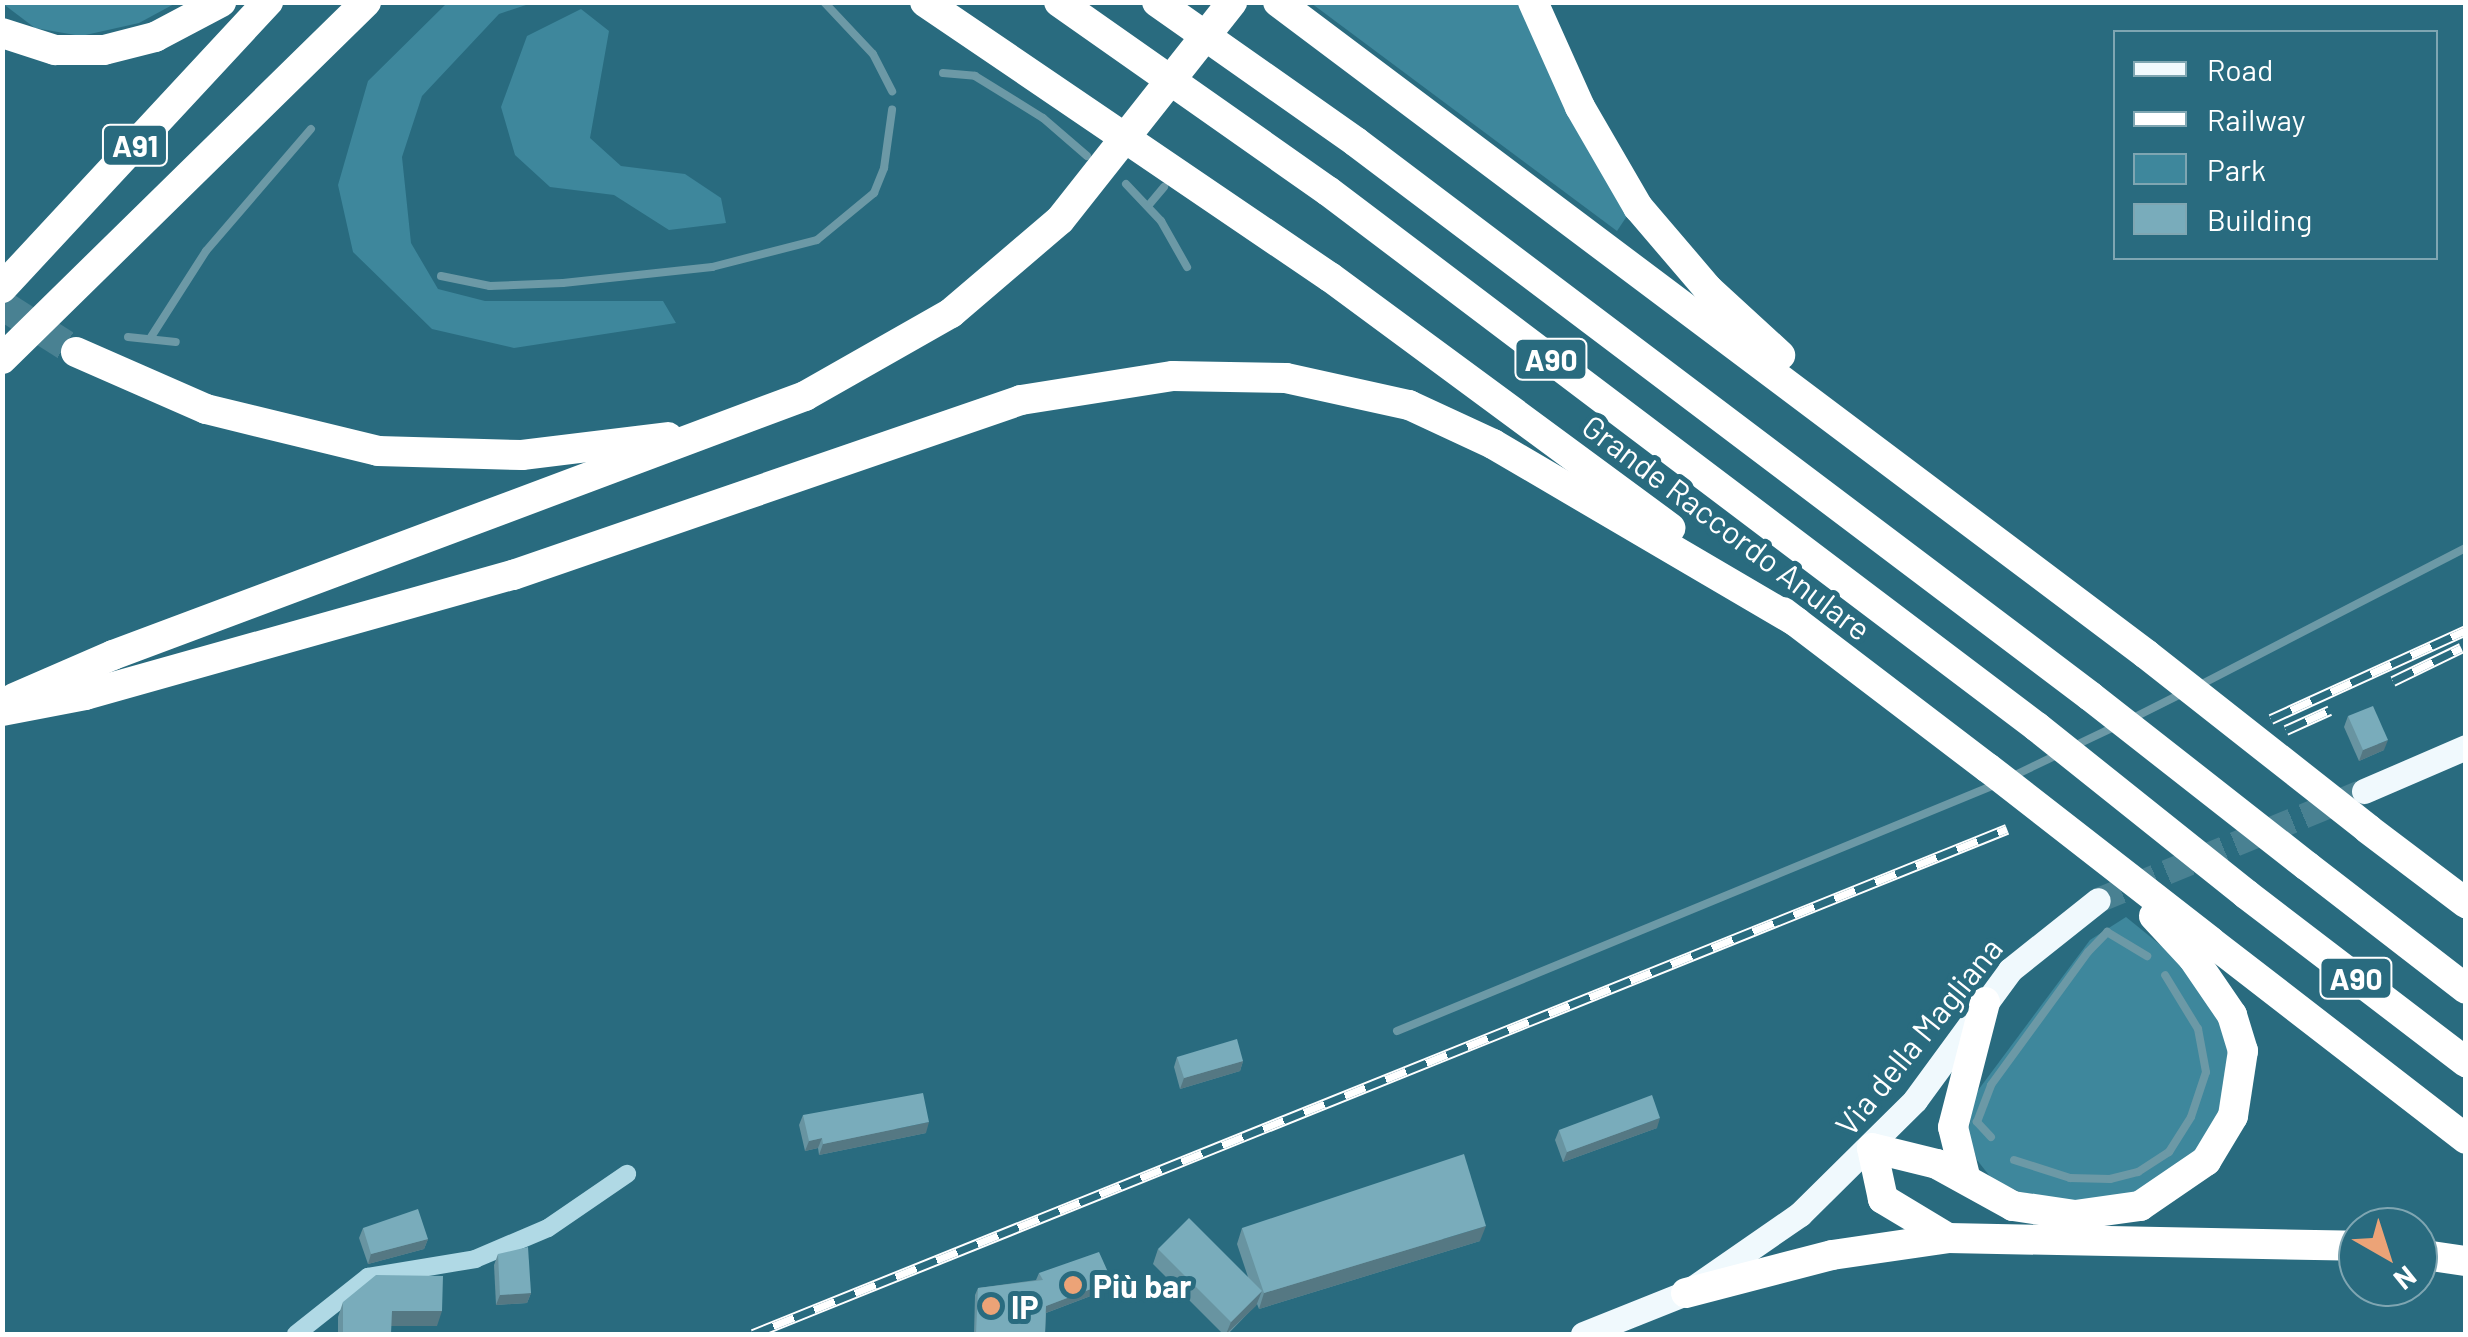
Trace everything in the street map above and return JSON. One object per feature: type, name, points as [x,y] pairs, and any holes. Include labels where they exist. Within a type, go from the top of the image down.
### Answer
[{"type":"highway","points":[[2,34],[55,50],[113,48],[166,33],[222,2]]},
{"type":"highway","name":"A91","points":[[2,288],[268,2]]},
{"type":"highway","name":"A91","points":[[2,359],[366,2]]},
{"type":"highway","name":"Grande Raccordo Anulare","points":[[925,2],[1330,277],[1797,622],[2084,841],[2202,950]]},
{"type":"highway","name":"Grande Raccordo Anulare","points":[[1059,2],[1328,191],[2037,726],[2246,894],[2466,1062]]},
{"type":"highway","name":"A90","points":[[1157,2],[1372,154],[2090,696],[2466,988]]},
{"type":"highway","points":[[2,708],[113,655],[805,396],[951,312],[1060,220],[1232,2]]},
{"type":"highway","points":[[1278,2],[2075,600],[2368,829],[2466,900]]},
{"type":"highway","points":[[1533,2],[1611,163],[1679,258],[1755,334],[2075,600]]},
{"type":"highway","points":[[76,352],[227,416],[344,446],[419,455],[522,455],[639,442],[805,396]]},
{"type":"highway","points":[[2,708],[159,675],[513,575],[1021,400],[1173,376],[1286,378],[1409,405],[1512,455],[1797,622]]},
{"type":"highway","points":[[2202,950],[2466,1139]]},
{"type":"highway","points":[[1948,1238],[1883,1199],[1872,1172],[1872,1148],[1911,1154],[1966,1176],[2013,1206],[2101,1215],[2156,1199],[2206,1162],[2233,1116],[2243,1051],[2232,1014],[2202,950]]},
{"type":"highway","points":[[1966,1176],[1953,1127],[1985,1002]]},
{"type":"highway","points":[[1686,1293],[1832,1255],[1948,1238],[2338,1246]]},
{"type":"highway","points":[[2438,1256],[2466,1260]]},
{"type":"main road","points":[[2364,791],[2466,747]]},
{"type":"main road","name":"Via della Magliana","points":[[1584,1334],[1686,1293],[1776,1233],[1872,1148],[1985,1002],[2036,944],[2098,900]]},
{"type":"street","points":[[296,1334],[368,1277],[475,1259],[548,1228],[627,1174]]},
{"type":"green space","points":[[2,3],[176,3],[139,23],[81,36],[35,28]]},
{"type":"green space","points":[[447,3],[532,3],[499,14],[422,96],[402,157],[411,243],[438,289],[485,301],[663,301],[676,323],[514,348],[432,329],[353,252],[338,185],[368,81]]},
{"type":"green space","points":[[1311,3],[1525,3],[1627,216],[1617,231]]},
{"type":"green space","points":[[581,9],[609,31],[590,138],[621,166],[685,174],[721,198],[726,223],[669,230],[614,195],[550,187],[515,155],[501,107],[527,36]]},
{"type":"green space","points":[[2126,917],[2190,969],[2235,1048],[2217,1136],[2150,1193],[2075,1201],[2020,1192],[1992,1179],[1977,1160],[1968,1132],[1976,1093],[2090,940]]},
{"type":"building","points":[[2373,706],[2388,740],[2363,750],[2348,716]]},
{"type":"building","points":[[1237,1039],[1243,1061],[1184,1078],[1177,1057]]},
{"type":"building","points":[[923,1093],[929,1122],[823,1144],[822,1138],[809,1141],[803,1115]]},
{"type":"building","points":[[1652,1095],[1660,1118],[1567,1152],[1559,1130]]},
{"type":"building","points":[[1464,1154],[1486,1226],[1264,1293],[1242,1228]]},
{"type":"building","points":[[418,1209],[428,1239],[371,1254],[363,1228]]},
{"type":"building","points":[[1189,1218],[1262,1291],[1231,1322],[1158,1249]]},
{"type":"building","points":[[528,1247],[531,1293],[500,1295],[498,1254]]},
{"type":"building","points":[[1099,1252],[1112,1281],[1046,1306],[1045,1334],[976,1334],[978,1288],[1043,1280],[1039,1273]]},
{"type":"building","points":[[376,1275],[443,1276],[442,1311],[392,1311],[391,1334],[343,1334],[343,1302]]},
{"type":"waterway","points":[[824,2],[873,54],[892,91]]},
{"type":"waterway","points":[[943,73],[975,76],[1043,118],[1087,156]]},
{"type":"waterway","points":[[441,276],[490,286],[563,283],[712,267],[817,240],[874,193],[884,168],[892,110]]},
{"type":"waterway","points":[[151,337],[206,251],[311,129]]},
{"type":"waterway","points":[[1126,184],[1161,221],[1187,267]]},
{"type":"waterway","points":[[1148,206],[1164,187]]},
{"type":"waterway","points":[[128,337],[176,342]]},
{"type":"waterway","points":[[2200,685],[2466,548]]},
{"type":"waterway","points":[[2133,718],[2183,693]]},
{"type":"waterway","points":[[2074,746],[2116,726]]},
{"type":"waterway","points":[[2011,777],[2057,755]]},
{"type":"waterway","points":[[1397,1031],[1994,785]]},
{"type":"waterway","points":[[1991,1137],[1977,1122],[1991,1085],[2088,952],[2107,932],[2147,956]]},
{"type":"waterway","points":[[2014,1160],[2070,1178],[2110,1179],[2138,1172],[2169,1152],[2191,1117],[2206,1072],[2198,1029],[2165,975]]},
{"type":"tunnel","points":[[2,305],[76,352]]},
{"type":"tunnel","points":[[2098,900],[2364,791]]},
{"type":"railway","points":[[2271,719],[2466,630]]},
{"type":"railway","points":[[2393,681],[2461,648]]},
{"type":"railway","points":[[2286,730],[2330,710]]},
{"type":"railway","points":[[753,1334],[2007,829]]},
{"type":"place","name":"Più bar","points":[[1073,1285]]},
{"type":"place","name":"IP","points":[[991,1306]]}]
